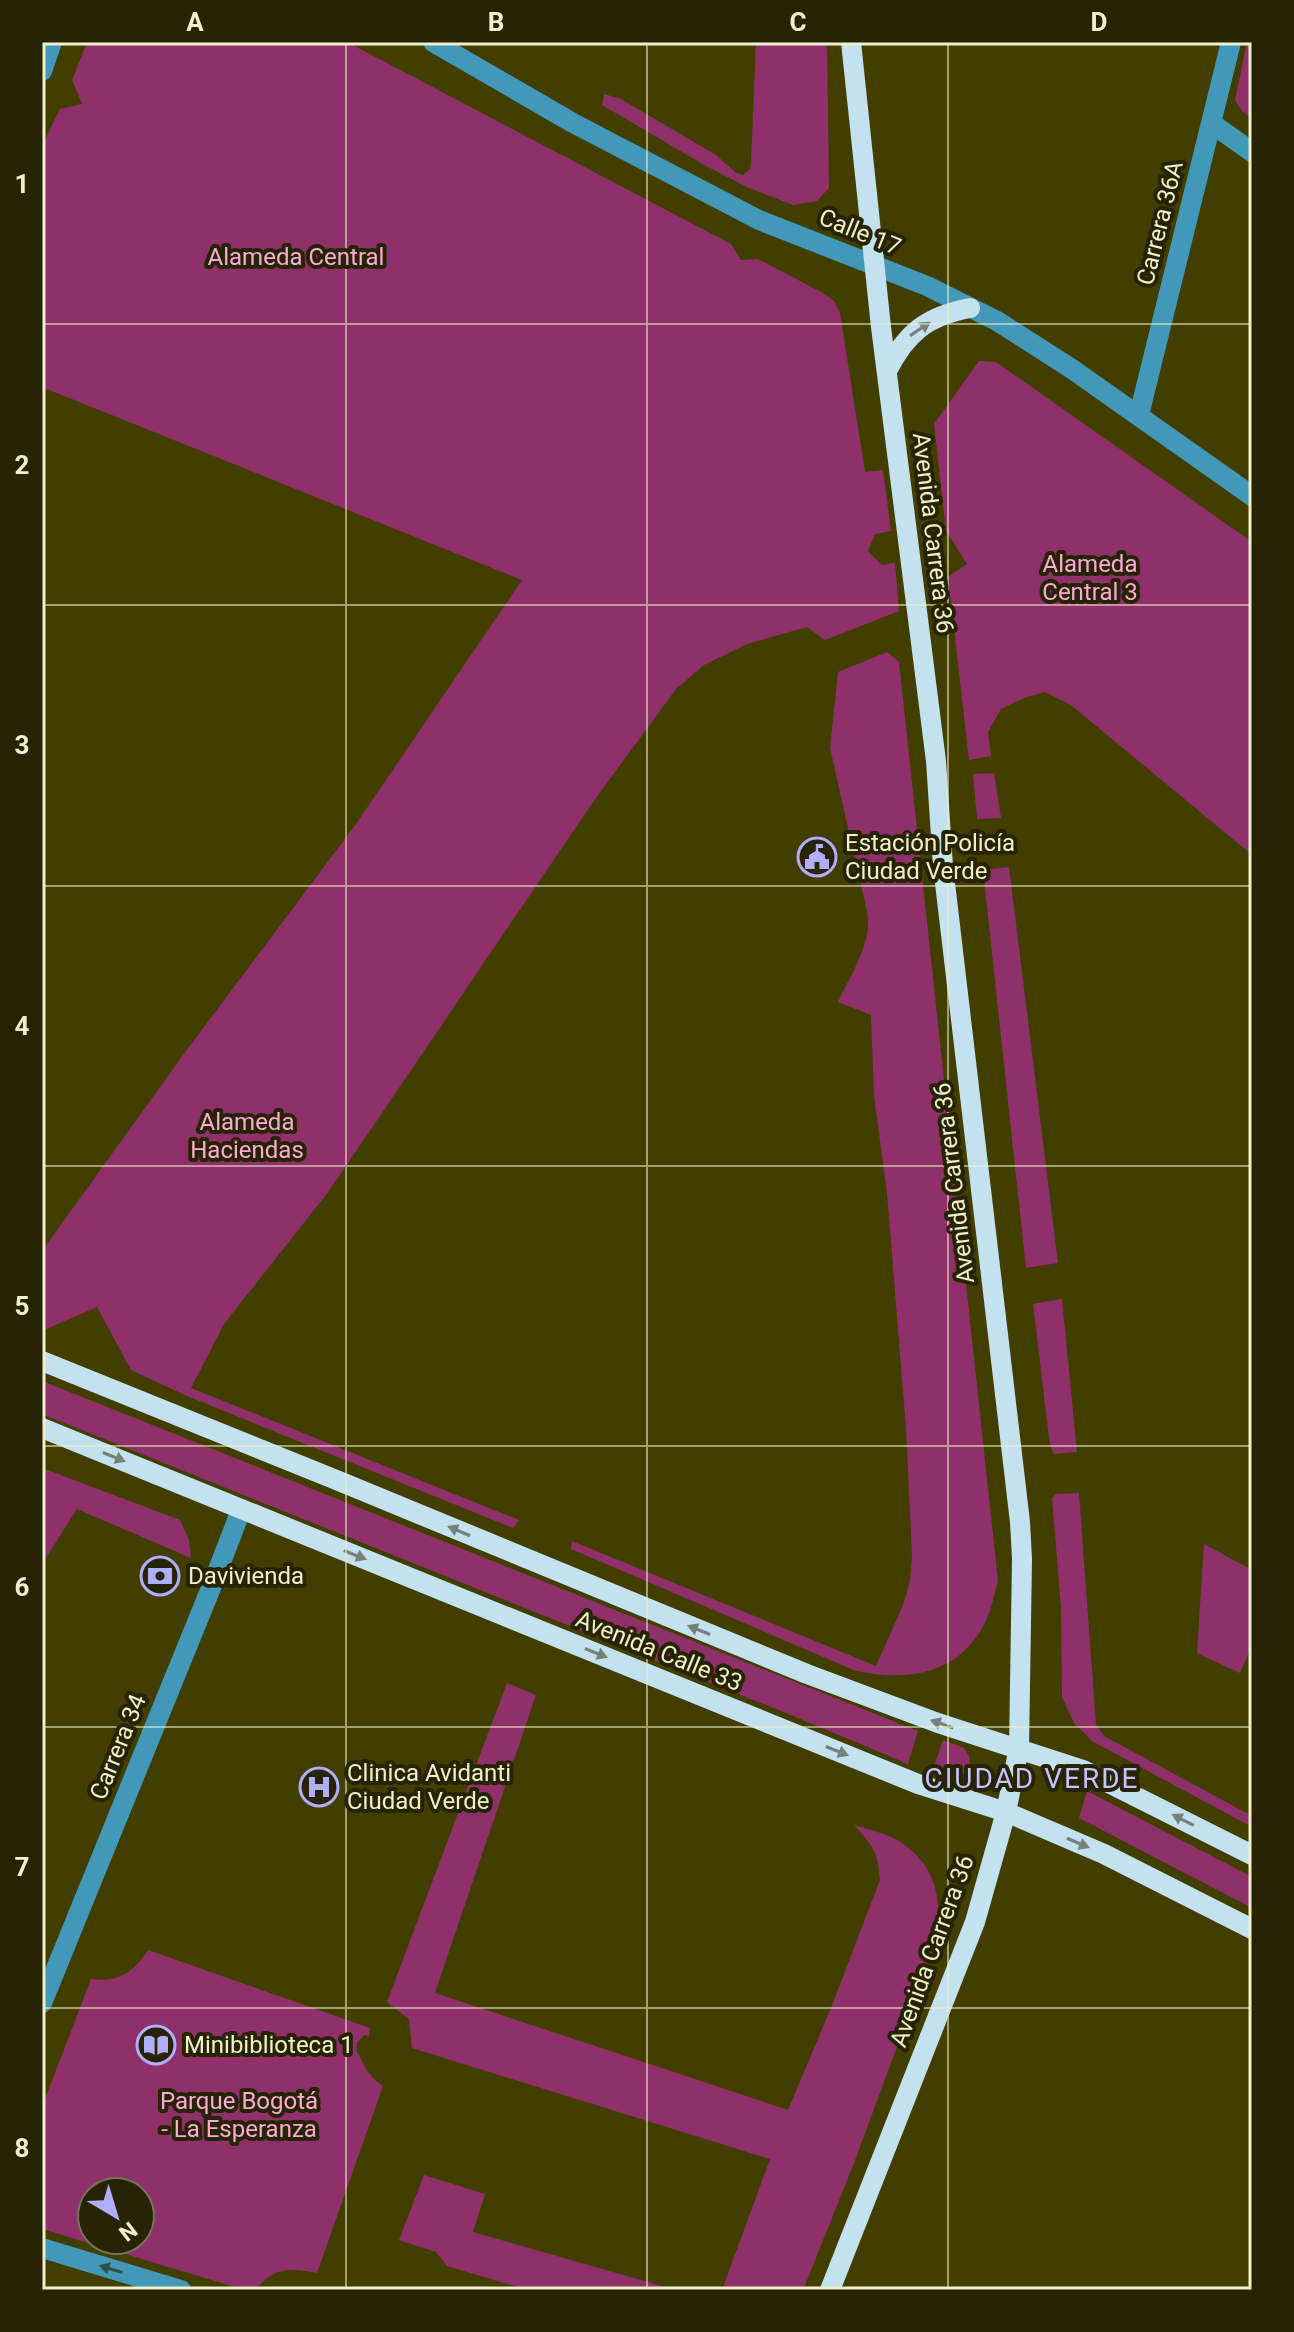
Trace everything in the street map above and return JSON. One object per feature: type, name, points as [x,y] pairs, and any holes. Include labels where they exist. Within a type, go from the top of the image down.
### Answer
[{"type":"main road","name":"Avenida Carrera 36","points":[[830,2290],[975,1922],[1006,1812],[1019,1748],[1022,1559],[943,866],[936,761],[860,144],[851,42]]},
{"type":"main road","points":[[887,371],[902,343],[913,332],[951,311],[970,308]]},
{"type":"main road","name":"Avenida Calle 33","points":[[42,1361],[807,1674],[938,1723],[1083,1770],[1252,1855]]},
{"type":"main road","name":"Avenida Calle 33","points":[[42,1428],[918,1784],[1006,1812],[1143,1872],[1252,1929]]},
{"type":"street","points":[[42,71],[52,42]]},
{"type":"street","name":"Calle 17","points":[[433,42],[573,123],[759,220],[927,286],[997,321],[1139,415],[1252,496]]},
{"type":"street","name":"Carrera 36A","points":[[1139,415],[1231,42]]},
{"type":"street","points":[[1211,123],[1252,152]]},
{"type":"street","name":"Carrera 34","points":[[42,2003],[241,1510]]},
{"type":"street","points":[[42,2248],[181,2290]]},
{"type":"green space","name":"Alameda Central","points":[[87,42],[347,42],[731,244],[741,260],[758,259],[821,292],[834,301],[840,313],[865,472],[883,470],[891,531],[875,534],[868,551],[882,565],[895,563],[899,611],[825,640],[807,627],[747,644],[704,665],[676,689],[593,802],[329,1191],[224,1324],[191,1388],[519,1520],[513,1528],[187,1396],[131,1370],[97,1307],[42,1331],[42,1251],[186,1051],[356,824],[522,580],[42,387],[42,146],[60,109],[82,104],[72,80]]},
{"type":"green space","points":[[756,42],[827,42],[829,188],[817,201],[793,205],[749,188],[602,105],[604,94],[621,99],[716,155],[736,173],[743,175],[750,169],[751,162]]},
{"type":"green space","points":[[1247,42],[1252,42],[1252,119],[1235,100]]},
{"type":"green space","name":"Alameda Central 3","points":[[979,361],[996,362],[1252,542],[1252,855],[1071,705],[1045,692],[1001,709],[988,732],[991,756],[969,760],[948,577],[967,564],[946,531],[934,424]]},
{"type":"green space","points":[[887,652],[899,662],[998,1581],[990,1611],[968,1648],[936,1668],[898,1675],[856,1671],[571,1549],[572,1541],[876,1666],[903,1605],[910,1581],[912,1555],[906,1428],[887,1193],[874,1096],[871,1015],[838,1002],[863,949],[868,916],[830,748],[838,672]]},
{"type":"green space","points":[[994,773],[1001,818],[977,819],[973,774]]},
{"type":"green space","points":[[1009,867],[1058,1263],[1026,1268],[983,870]]},
{"type":"green space","points":[[1062,1299],[1077,1452],[1054,1454],[1050,1446],[1033,1304]]},
{"type":"green space","points":[[42,1381],[918,1731],[908,1764],[42,1414]]},
{"type":"green space","points":[[42,1468],[180,1520],[189,1540],[191,1558],[77,1509],[42,1564]]},
{"type":"green space","points":[[1079,1493],[1096,1725],[1104,1736],[1252,1816],[1252,1827],[1092,1741],[1074,1723],[1062,1697],[1061,1607],[1052,1498],[1056,1494]]},
{"type":"green space","points":[[1204,1544],[1252,1570],[1252,1645],[1240,1673],[1197,1653]]},
{"type":"green space","points":[[507,1683],[536,1695],[435,1993],[788,2110],[880,1880],[873,1850],[854,1825],[897,1840],[914,1852],[929,1872],[937,1894],[939,1933],[854,2163],[803,2290],[722,2290],[770,2159],[412,2048],[409,2019],[387,2002]]},
{"type":"green space","points":[[943,1740],[964,1748],[969,1756],[970,1768],[962,1775],[932,1772]]},
{"type":"green space","points":[[1087,1791],[1252,1877],[1252,1908],[1079,1818]]},
{"type":"green space","name":"Parque Bogotá - La Esperanza","points":[[148,1950],[370,2028],[369,2036],[365,2035],[357,2042],[356,2050],[370,2074],[383,2086],[317,2273],[283,2271],[269,2277],[255,2290],[245,2290],[132,2256],[156,2256],[156,2176],[76,2176],[76,2239],[42,2229],[42,2107],[91,1979],[109,1979],[131,1970]]},
{"type":"green space","points":[[424,2175],[485,2194],[473,2232],[676,2290],[528,2290],[447,2266],[436,2252],[399,2240]]},
{"type":"place","name":"Estación Policía Ciudad Verde","points":[[817,857]]},
{"type":"place","name":"Davivienda","points":[[160,1576]]},
{"type":"place","name":"Clinica Avidanti Ciudad Verde","points":[[319,1787]]},
{"type":"place","name":"Minibiblioteca 1","points":[[156,2045]]},
{"type":"district","name":"CIUDAD VERDE","points":[[1032,1778]]},
{"type":"park label","name":"Alameda Haciendas","points":[[247,1136]]}]
